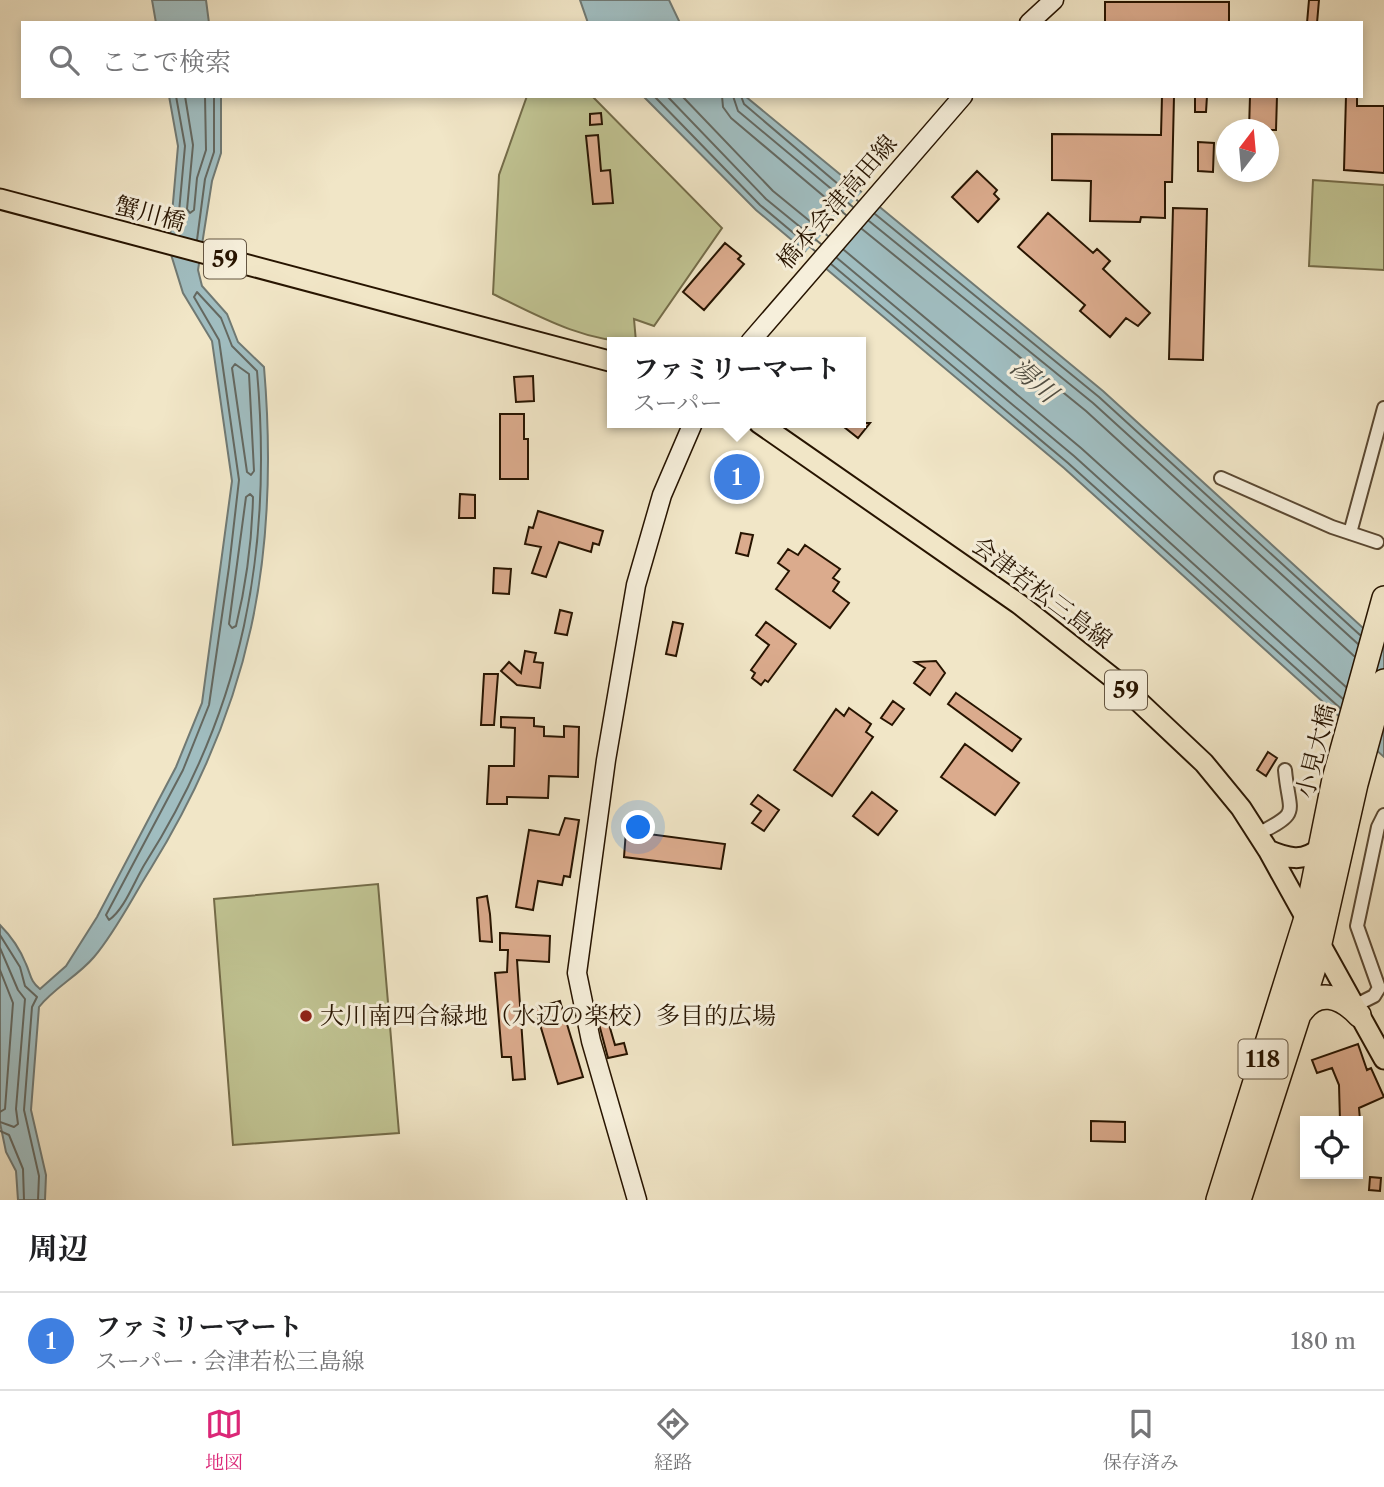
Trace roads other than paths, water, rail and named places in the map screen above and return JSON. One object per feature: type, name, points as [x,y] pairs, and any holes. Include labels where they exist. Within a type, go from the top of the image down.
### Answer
[{"type":"highway","name":"小見大橋","points":[[1321,945],[1345,782],[1384,598]]},
{"type":"highway","name":"小見大橋","points":[[1306,918],[1320,848],[1384,681]]},
{"type":"highway","name":"118","points":[[1218,1200],[1306,918]]},
{"type":"highway","name":"118","points":[[1239,1200],[1321,945]]},
{"type":"highway","points":[[1301,1012],[1310,1002],[1332,996],[1357,1010]]},
{"type":"main road","name":"蟹川橋","points":[[0,199],[607,360]]},
{"type":"main road","name":"会津若松三島線","points":[[766,428],[874,500],[1086,655],[1204,763],[1263,842],[1384,1059]]},
{"type":"main road","points":[[1263,842],[1296,858],[1307,857],[1320,848]]},
{"type":"street","points":[[1031,21],[1054,0]]},
{"type":"street","name":"橋本会津高田線","points":[[754,337],[961,98]]},
{"type":"street","points":[[1350,533],[1384,408]]},
{"type":"street","points":[[637,1200],[591,1041],[577,973],[606,760],[636,585],[662,495],[691,428]]},
{"type":"street","points":[[1221,478],[1377,542]]},
{"type":"street","points":[[1263,842],[1288,816],[1291,805],[1285,770]]},
{"type":"street","points":[[1357,1010],[1374,996],[1378,988],[1357,926],[1378,827],[1384,814]]},
{"type":"water","points":[[152,0],[206,0],[209,21],[156,21]]},
{"type":"water","points":[[580,0],[669,0],[679,21],[587,21]]},
{"type":"water","points":[[169,98],[221,98],[221,153],[212,181],[198,270],[202,286],[227,314],[238,342],[264,367],[268,436],[262,566],[251,628],[235,688],[213,748],[185,808],[102,947],[88,964],[39,1007],[31,1110],[46,1175],[45,1200],[18,1200],[16,1171],[6,1152],[0,1123],[0,925],[18,948],[32,980],[40,989],[66,966],[97,917],[176,767],[202,703],[232,481],[212,341],[183,293],[169,248],[178,146]]},
{"type":"water","name":"湯川","points":[[645,98],[747,98],[1103,391],[1384,647],[1384,757],[1064,468],[756,210]]},
{"type":"place","name":"ファミリーマート","points":[[737,477]]},
{"type":"place","name":"大川南四合緑地（水辺の楽校）多目的広場","points":[[306,1016]]}]
